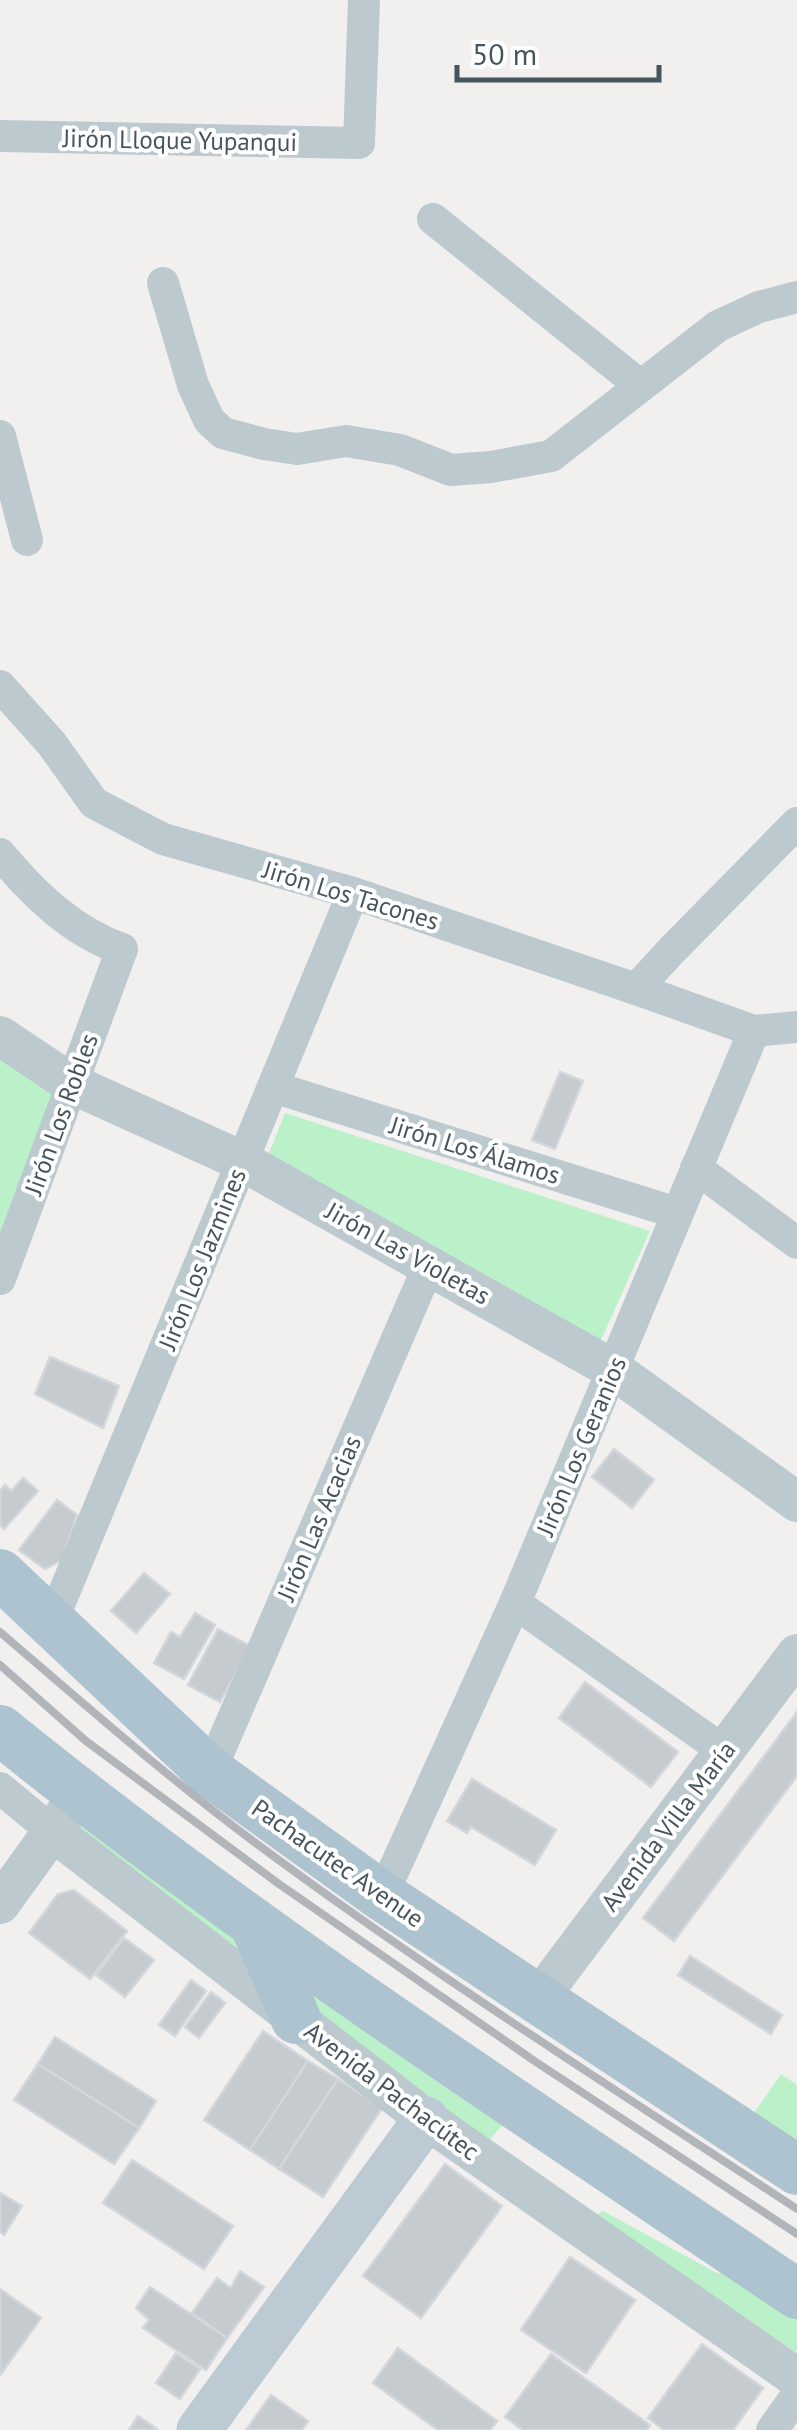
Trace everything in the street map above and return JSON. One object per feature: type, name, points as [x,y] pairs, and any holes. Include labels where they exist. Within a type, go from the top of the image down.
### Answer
[{"type":"main road","name":"Pachacutec Avenue","points":[[0,1574],[210,1772],[382,1896],[797,2170]]},
{"type":"main road","name":"Avenida Pachacútec","points":[[0,1730],[66,1813],[254,1924],[797,2294]]},
{"type":"main road","points":[[254,1924],[296,2019]]},
{"type":"main road","points":[[199,2430],[426,2119]]},
{"type":"street","name":"Jirón Lloque Yupanqui","points":[[0,136],[359,143],[364,0]]},
{"type":"street","points":[[433,219],[641,386]]},
{"type":"street","points":[[162,283],[193,386],[209,420],[223,433],[297,448],[346,441],[400,450],[451,470],[551,456],[718,326],[759,306],[797,297]]},
{"type":"street","points":[[0,436],[27,540]]},
{"type":"street","name":"Jirón Los Tacones","points":[[0,686],[52,744],[94,803],[162,839],[353,894],[754,1032]]},
{"type":"street","points":[[636,989],[797,823]]},
{"type":"street","name":"Jirón Los Robles","points":[[0,854],[71,924],[122,949],[0,1277]]},
{"type":"street","name":"Jirón Los Jazmines","points":[[51,1624],[353,894]]},
{"type":"street","points":[[754,1032],[797,1027]]},
{"type":"street","name":"Jirón Los Geranios","points":[[382,1896],[614,1370],[754,1032]]},
{"type":"street","name":"Jirón Las Violetas","points":[[0,1036],[72,1084],[242,1161],[614,1370],[797,1502]]},
{"type":"street","name":"Jirón Los Álamos","points":[[273,1087],[677,1213]]},
{"type":"street","points":[[696,1168],[797,1243]]},
{"type":"street","name":"Jirón Las Acacias","points":[[210,1772],[428,1265]]},
{"type":"street","points":[[514,1602],[724,1751]]},
{"type":"street","name":"Avenida Villa María","points":[[538,1998],[797,1654]]},
{"type":"street","name":"Avenida Pachacútec","points":[[0,1788],[66,1813],[296,2019],[426,2119],[797,2378]]},
{"type":"street","points":[[0,1904],[66,1813]]},
{"type":"street","points":[[772,2430],[797,2395]]},
{"type":"green space","points":[[0,1055],[56,1092],[0,1250]]},
{"type":"green space","points":[[285,1113],[650,1231],[596,1351],[268,1156]]},
{"type":"green space","points":[[86,1814],[506,2121],[486,2144],[73,1832]]},
{"type":"green space","points":[[781,2074],[797,2085],[797,2156],[747,2123]]},
{"type":"green space","points":[[603,2211],[717,2273],[736,2271],[797,2313],[797,2353],[592,2218]]},
{"type":"building","points":[[560,1072],[583,1081],[555,1149],[532,1140]]},
{"type":"building","points":[[50,1357],[119,1386],[103,1428],[35,1394]]},
{"type":"building","points":[[614,1449],[654,1480],[632,1508],[592,1477]]},
{"type":"building","points":[[23,1478],[38,1491],[4,1529],[0,1525],[0,1491],[5,1485],[11,1491]]},
{"type":"building","points":[[57,1500],[77,1515],[62,1560],[45,1569],[19,1550]]},
{"type":"building","points":[[144,1573],[170,1594],[136,1633],[111,1611]]},
{"type":"building","points":[[195,1613],[215,1625],[184,1679],[154,1663],[171,1632],[180,1637]]},
{"type":"building","points":[[218,1629],[250,1646],[220,1702],[188,1685]]},
{"type":"building","points":[[585,1682],[678,1752],[651,1787],[559,1718]]},
{"type":"building","points":[[797,1712],[797,1776],[674,1941],[643,1918]]},
{"type":"building","points":[[472,1779],[556,1830],[535,1865],[471,1827],[467,1833],[447,1821]]},
{"type":"building","points":[[74,1890],[127,1931],[90,1979],[29,1933],[58,1894]]},
{"type":"building","points":[[124,1938],[154,1960],[125,1997],[96,1975]]},
{"type":"building","points":[[690,1956],[782,2015],[771,2034],[678,1975]]},
{"type":"building","points":[[191,1980],[206,1991],[175,2036],[159,2025]]},
{"type":"building","points":[[211,1992],[225,2003],[199,2038],[185,2027]]},
{"type":"building","points":[[263,2031],[308,2061],[250,2150],[204,2120]]},
{"type":"building","points":[[55,2037],[156,2101],[139,2128],[38,2064]]},
{"type":"building","points":[[308,2061],[338,2079],[279,2169],[250,2150]]},
{"type":"building","points":[[38,2064],[139,2128],[114,2164],[14,2100]]},
{"type":"building","points":[[338,2079],[382,2108],[323,2197],[279,2169]]},
{"type":"building","points":[[132,2160],[233,2226],[204,2269],[103,2203]]},
{"type":"building","points":[[445,2164],[502,2206],[421,2318],[363,2276]]},
{"type":"building","points":[[0,2193],[22,2206],[4,2235],[0,2232]]},
{"type":"building","points":[[570,2257],[635,2300],[586,2373],[521,2330]]},
{"type":"building","points":[[240,2271],[264,2287],[227,2338],[192,2313],[217,2278],[231,2288]]},
{"type":"building","points":[[150,2287],[227,2338],[206,2370],[143,2328],[149,2320],[136,2308]]},
{"type":"building","points":[[0,2289],[41,2318],[0,2375]]},
{"type":"building","points":[[702,2344],[763,2388],[733,2430],[664,2430],[648,2418]]},
{"type":"building","points":[[398,2348],[497,2421],[490,2430],[438,2430],[373,2383]]},
{"type":"building","points":[[176,2353],[200,2369],[180,2399],[156,2383]]},
{"type":"building","points":[[551,2354],[650,2425],[647,2430],[523,2430],[505,2417]]},
{"type":"building","points":[[271,2395],[308,2421],[302,2430],[246,2430]]},
{"type":"building","points":[[138,2416],[157,2429],[157,2430],[129,2430]]},
{"type":"railway","points":[[0,1632],[191,1793],[323,1892],[525,2031],[797,2209]]},
{"type":"railway","points":[[0,1665],[86,1741],[279,1884],[536,2062],[797,2234]]}]
